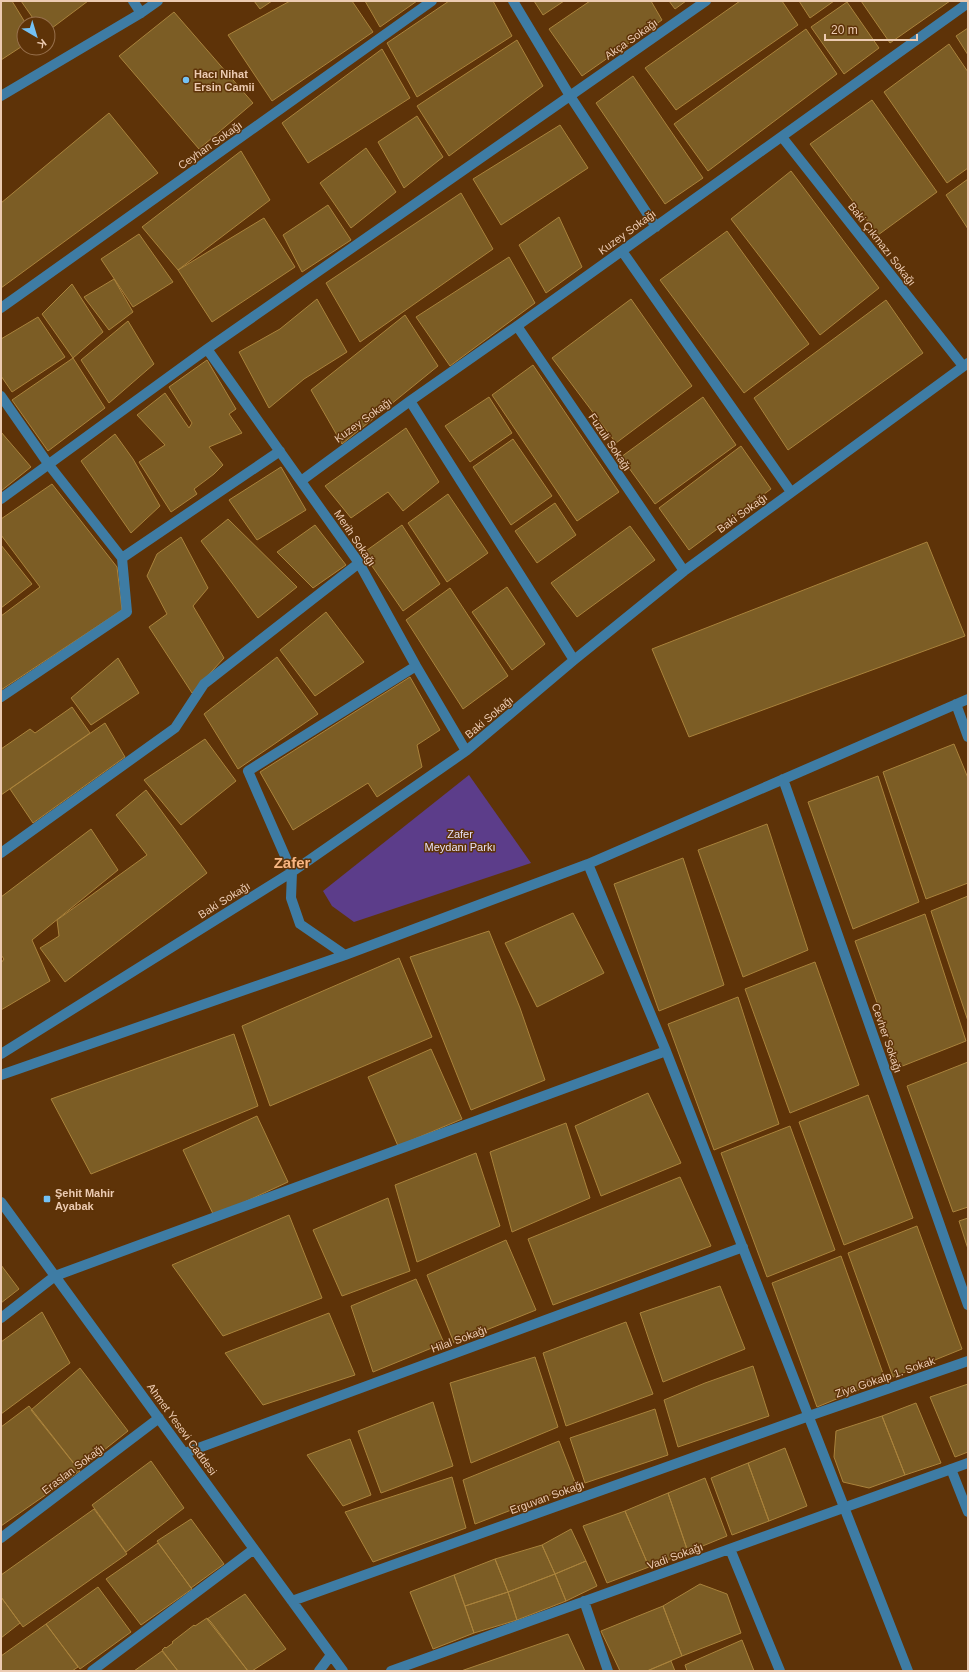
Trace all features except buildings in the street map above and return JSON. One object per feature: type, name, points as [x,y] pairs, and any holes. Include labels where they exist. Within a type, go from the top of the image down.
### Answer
[{"type":"street","points":[[133,1],[141,13]]},
{"type":"street","points":[[1,96],[141,13],[158,1]]},
{"type":"street","name":"Ceyhan Sokağı","points":[[1,308],[432,1]]},
{"type":"street","points":[[513,1],[570,96],[656,227]]},
{"type":"street","name":"Akça Sokağı","points":[[1,499],[207,349],[706,1]]},
{"type":"street","name":"Kuzey Sokağı","points":[[301,481],[410,401],[968,3]]},
{"type":"street","name":"Baki Çıkmazı Sokağı","points":[[782,137],[965,364]]},
{"type":"street","points":[[622,251],[790,492]]},
{"type":"street","name":"Fuzuli Sokağı","points":[[517,326],[684,571]]},
{"type":"street","name":"Merih Sokağı","points":[[207,349],[359,563],[416,666],[466,751]]},
{"type":"street","name":"Baki Sokağı","points":[[1,1054],[292,872],[466,751],[574,660],[684,571],[965,364]]},
{"type":"street","points":[[1,396],[49,465],[122,558],[127,612],[1,697]]},
{"type":"street","points":[[410,401],[574,660]]},
{"type":"street","points":[[122,558],[280,451]]},
{"type":"street","points":[[1,853],[175,728],[204,684],[359,563]]},
{"type":"street","points":[[345,955],[300,924],[291,898],[292,872],[248,771],[416,666]]},
{"type":"street","points":[[1,1075],[345,955],[588,864],[968,699]]},
{"type":"street","points":[[956,704],[968,737]]},
{"type":"street","name":"Cevher Sokağı","points":[[783,779],[968,1305]]},
{"type":"street","points":[[588,864],[666,1051],[908,1671]]},
{"type":"street","points":[[1,1318],[55,1276],[666,1051]]},
{"type":"street","name":"Ahmet Yesevi Caddesi","points":[[1,1202],[343,1671]]},
{"type":"street","name":"Hilal Sokağı","points":[[184,1453],[743,1247]]},
{"type":"street","name":"Ziya Gökalp 1. Sokak","points":[[809,1416],[968,1361]]},
{"type":"street","name":"Erguvan Sokağı","points":[[292,1601],[809,1416]]},
{"type":"street","name":"Eraslan Sokağı","points":[[1,1538],[159,1418]]},
{"type":"street","name":"Vadi Sokağı","points":[[391,1671],[968,1463]]},
{"type":"street","points":[[951,1469],[968,1512]]},
{"type":"street","points":[[92,1671],[254,1549]]},
{"type":"street","points":[[730,1549],[780,1671]]},
{"type":"street","points":[[584,1601],[608,1671]]},
{"type":"street","points":[[318,1671],[331,1655]]},
{"type":"green space","name":"Zafer Meydanı Parkı","points":[[469,775],[531,863],[354,922],[332,906],[323,891]]},
{"type":"place","name":"Hacı Nihat Ersin Camii","points":[[186,80]]},
{"type":"place","name":"Şehit Mahir Ayabak","points":[[47,1199]]},
{"type":"district","name":"Zafer","points":[[292,862]]}]
